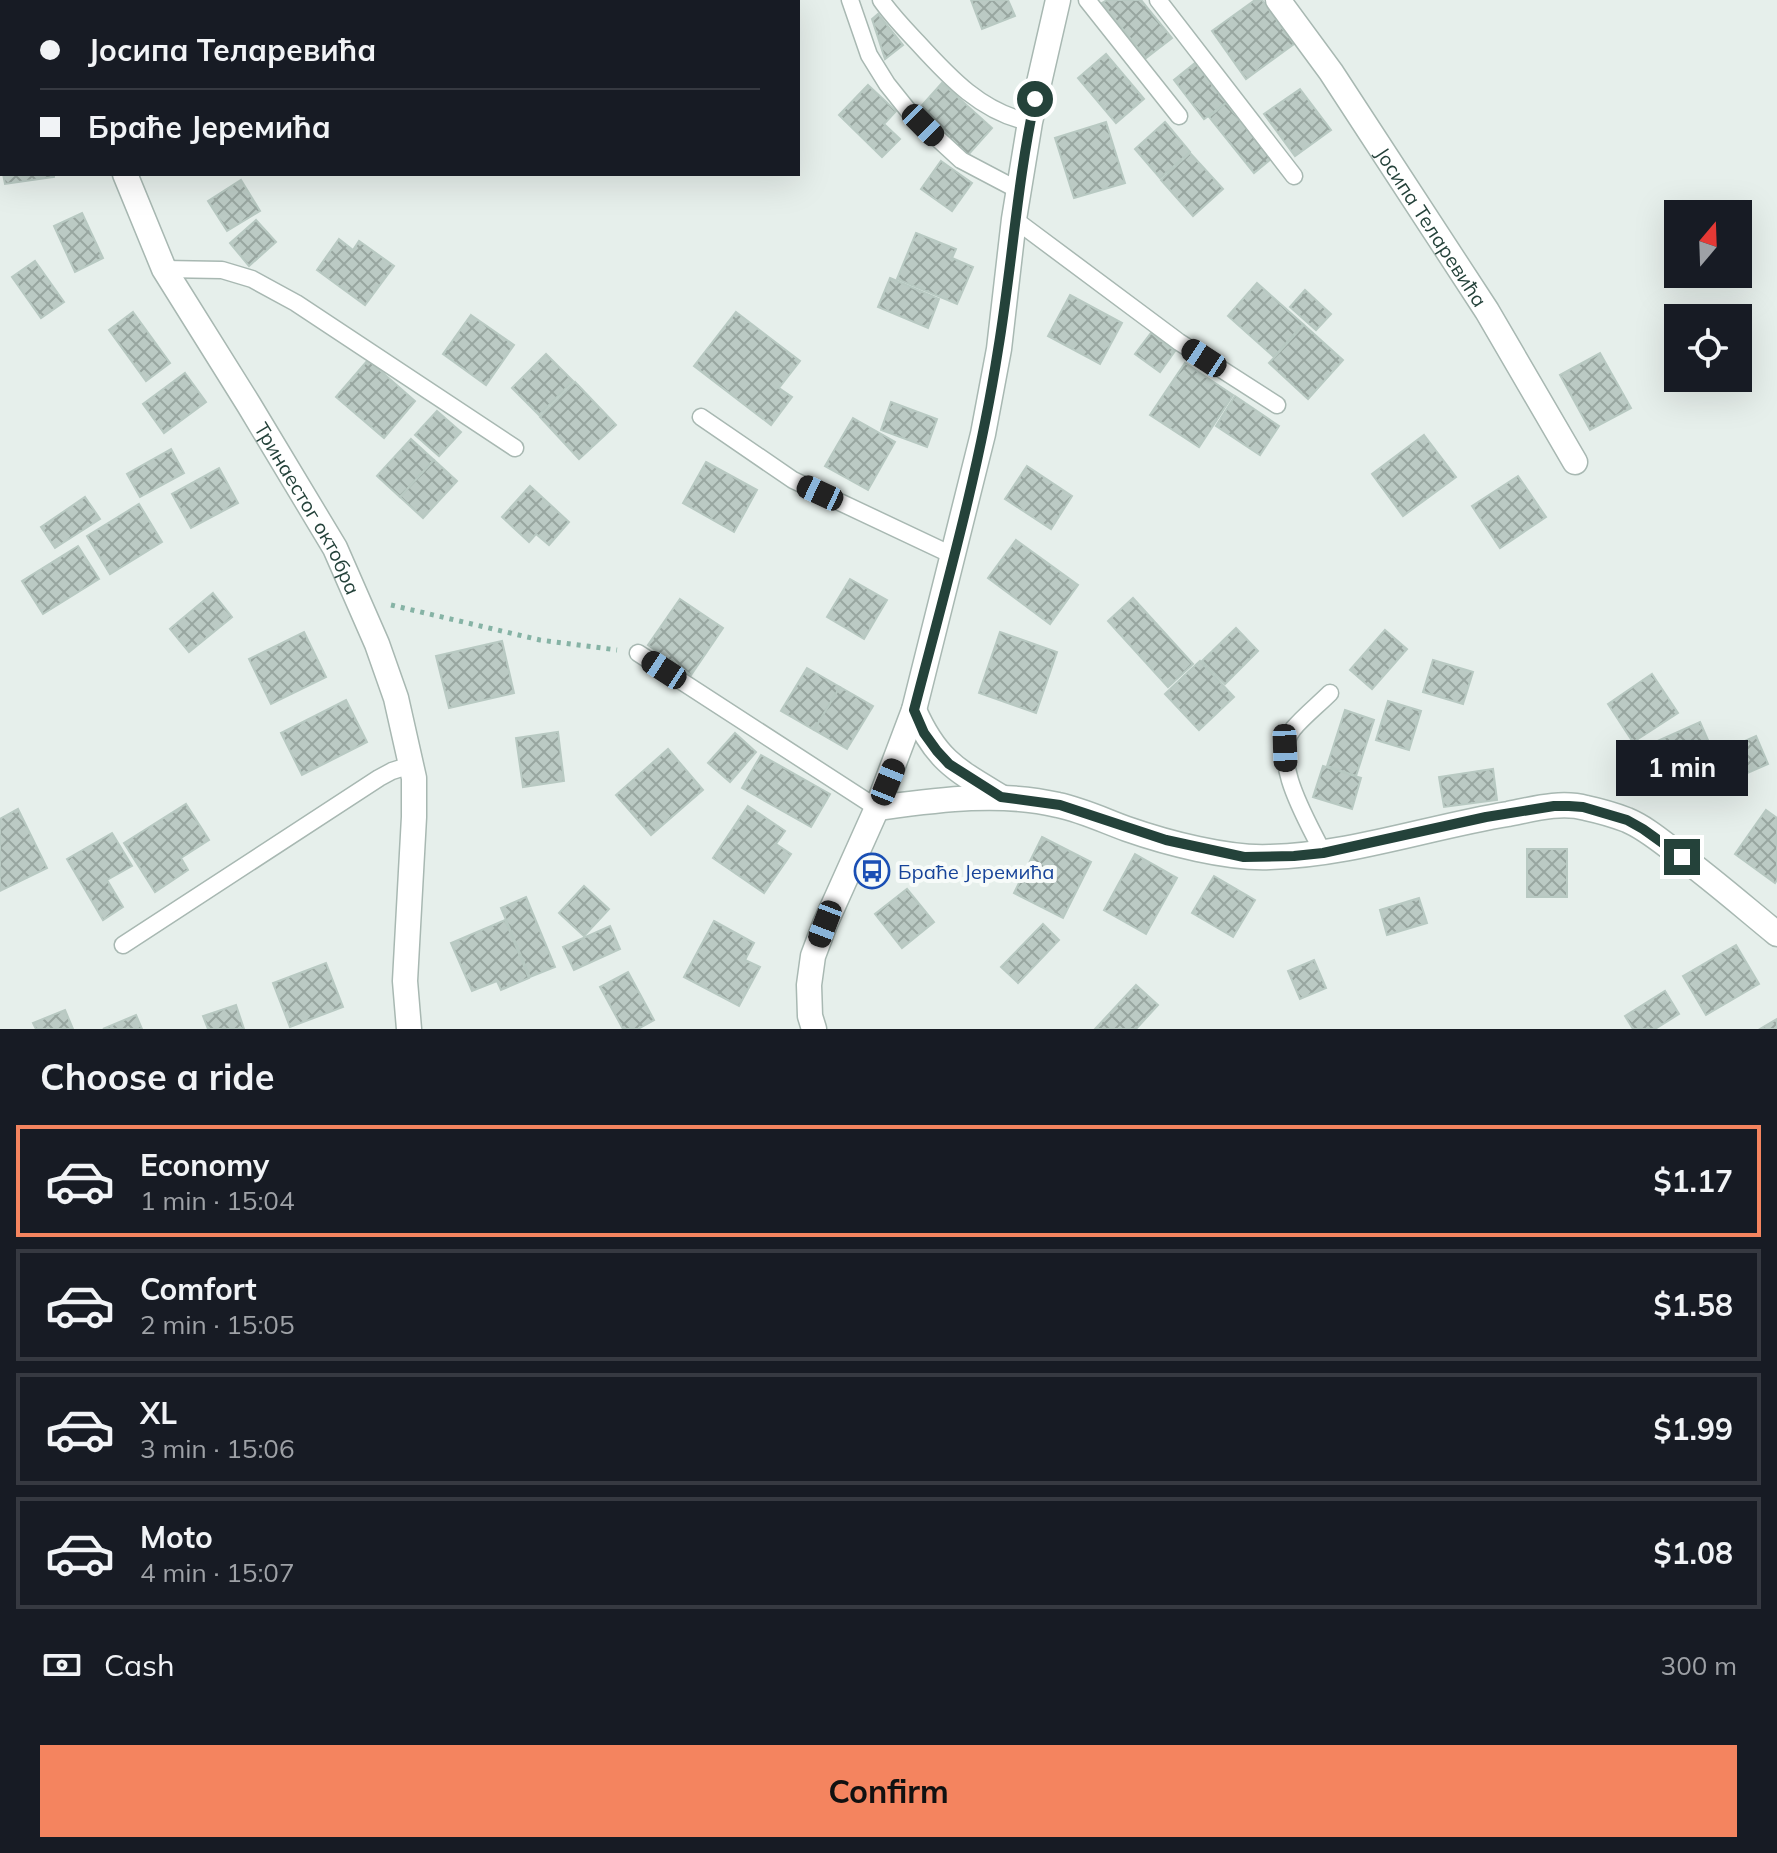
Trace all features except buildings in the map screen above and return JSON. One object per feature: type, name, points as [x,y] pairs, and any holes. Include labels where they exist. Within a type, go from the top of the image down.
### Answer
[{"type":"street","points":[[814,1029],[810,1016],[809,985],[813,956],[877,808],[914,710],[983,434],[999,349],[1018,190],[1058,0]]},
{"type":"street","name":"Јосипа Теларевића","points":[[1278,0],[1331,72],[1487,311],[1575,462]]},
{"type":"street","name":"Тринаестог октобра","points":[[126,176],[164,269],[335,548],[377,644],[396,698],[414,778],[405,981],[409,1029]]},
{"type":"street","points":[[914,710],[924,733],[949,764],[1001,797]]},
{"type":"street","points":[[877,808],[1001,797],[1060,805],[1166,840],[1244,857],[1323,853],[1486,817],[1554,806],[1583,807],[1627,820],[1643,829],[1697,868],[1777,934]]},
{"type":"lane","points":[[850,0],[869,55],[911,114],[961,160],[1018,190]]},
{"type":"lane","points":[[881,0],[937,64],[966,90],[1001,113],[1030,122]]},
{"type":"lane","points":[[1087,0],[1179,116]]},
{"type":"lane","points":[[1158,0],[1294,176]]},
{"type":"lane","points":[[1014,219],[1179,342],[1277,405]]},
{"type":"lane","points":[[164,269],[222,270],[252,279],[296,303],[515,448]]},
{"type":"lane","points":[[701,417],[793,480],[954,556]]},
{"type":"lane","points":[[638,653],[877,808]]},
{"type":"lane","points":[[1323,853],[1293,789],[1286,766],[1285,748],[1291,731],[1330,693]]},
{"type":"lane","points":[[123,945],[379,778],[411,765]]},
{"type":"path","points":[[357,598],[540,640],[638,653]]},
{"type":"place","name":"Браће Јеремића","points":[[872,871]]},
{"type":"route","points":[[1035,99],[1014,219],[999,349],[983,434],[914,710],[924,733],[937,751],[949,764],[1001,797],[1060,805],[1166,840],[1244,857],[1323,853],[1486,817],[1554,806],[1583,807],[1627,820],[1682,857]]}]
